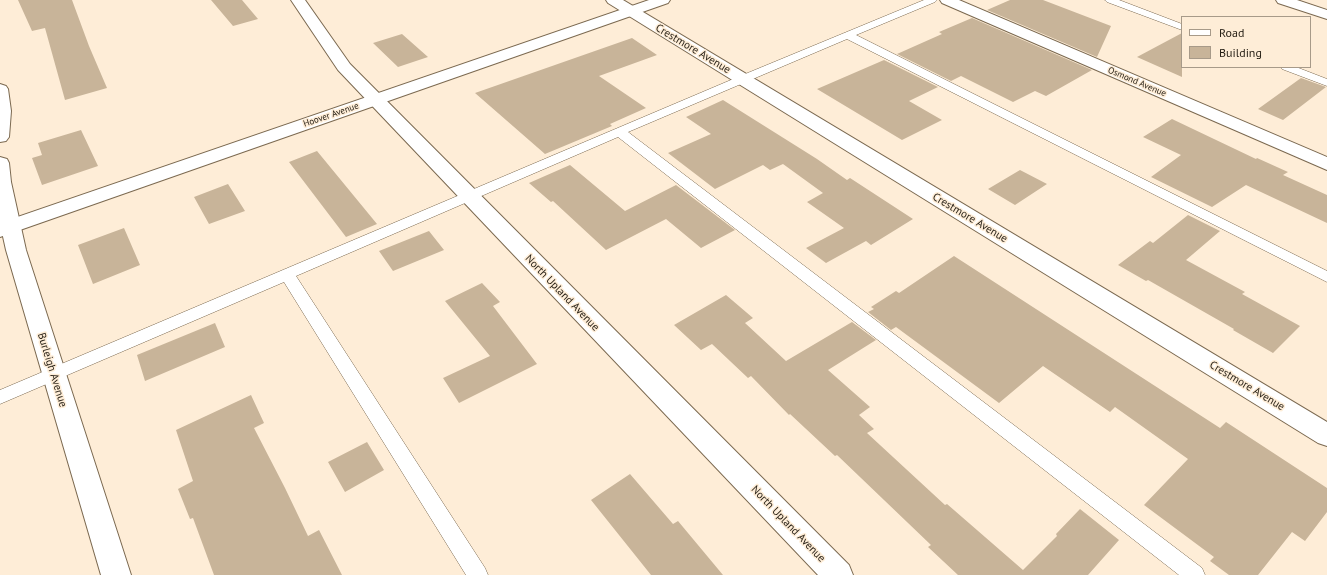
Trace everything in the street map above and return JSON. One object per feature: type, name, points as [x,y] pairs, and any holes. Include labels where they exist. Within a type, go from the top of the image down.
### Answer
[{"type":"street","name":"North Upland Avenue","points":[[298,0],[344,67],[469,198],[838,575]]},
{"type":"street","name":"Crestmore Avenue","points":[[613,0],[1327,435]]},
{"type":"street","name":"Hoover Avenue","points":[[5,228],[663,0]]},
{"type":"street","name":"Osmond Avenue","points":[[947,0],[1327,164]]},
{"type":"street","points":[[1283,0],[1327,15]]},
{"type":"street","points":[[0,89],[2,111],[0,137]]},
{"type":"street","name":"Burleigh Avenue","points":[[0,163],[5,228],[16,250],[116,575]]},
{"type":"lane","points":[[0,397],[469,198],[742,79],[932,0]]},
{"type":"lane","points":[[1110,0],[1181,27]]},
{"type":"lane","points":[[847,35],[1327,277]]},
{"type":"lane","points":[[1289,68],[1327,83]]},
{"type":"lane","points":[[620,132],[1195,575]]},
{"type":"lane","points":[[287,275],[478,575]]},
{"type":"building","points":[[18,0],[72,0],[89,46],[107,88],[65,100],[45,28],[32,31]]},
{"type":"building","points":[[211,0],[242,0],[258,19],[233,26]]},
{"type":"building","points":[[1010,0],[1043,0],[1111,26],[1097,57],[987,10]]},
{"type":"building","points":[[972,18],[1092,70],[1046,96],[1035,91],[1013,102],[961,76],[951,81],[897,54],[942,34],[939,32]]},
{"type":"building","points":[[402,34],[428,57],[398,67],[373,43]]},
{"type":"building","points":[[1181,34],[1182,77],[1137,57]]},
{"type":"building","points":[[632,38],[657,55],[599,76],[646,108],[610,124],[612,126],[545,154],[475,93]]},
{"type":"building","points":[[884,60],[938,87],[909,101],[942,120],[902,140],[817,89]]},
{"type":"building","points":[[1301,78],[1326,87],[1283,120],[1258,109]]},
{"type":"building","points":[[723,100],[817,159],[847,180],[850,178],[913,219],[871,245],[866,241],[826,263],[806,248],[844,228],[807,202],[823,193],[783,164],[770,170],[763,165],[715,189],[668,153],[711,134],[686,117]]},
{"type":"building","points":[[1172,119],[1256,159],[1257,158],[1288,172],[1283,175],[1327,195],[1327,223],[1246,185],[1212,207],[1151,177],[1181,155],[1143,137]]},
{"type":"building","points":[[81,130],[98,166],[42,185],[32,158],[42,155],[38,143]]},
{"type":"building","points":[[317,151],[377,224],[346,237],[289,162]]},
{"type":"building","points":[[570,165],[625,211],[676,185],[735,230],[701,248],[666,219],[606,250],[553,201],[551,202],[529,183]]},
{"type":"building","points":[[1020,170],[1047,184],[1015,205],[988,189]]},
{"type":"building","points":[[228,184],[245,211],[209,224],[194,197]]},
{"type":"building","points":[[1188,215],[1220,231],[1186,260],[1245,292],[1242,294],[1300,326],[1273,353],[1148,280],[1146,281],[1118,265],[1150,241],[1153,243]]},
{"type":"building","points":[[124,228],[140,265],[93,284],[78,245]]},
{"type":"building","points":[[429,231],[444,250],[393,271],[379,251]]},
{"type":"building","points":[[954,256],[1220,428],[1226,422],[1327,488],[1327,512],[1305,541],[1292,532],[1258,575],[1229,575],[1210,561],[1214,557],[1144,505],[1188,459],[1115,407],[1110,412],[1043,366],[999,403],[896,327],[891,330],[868,312],[874,309],[871,307],[896,291],[899,293]]},
{"type":"building","points":[[482,283],[500,302],[493,306],[537,364],[459,403],[443,378],[490,356],[445,301]]},
{"type":"building","points":[[726,295],[753,318],[745,323],[786,361],[852,322],[876,340],[828,370],[870,407],[859,415],[874,429],[867,433],[945,505],[947,504],[1023,570],[1057,536],[1056,534],[1080,509],[1119,540],[1088,575],[958,575],[928,547],[931,545],[837,455],[835,456],[790,414],[789,415],[751,376],[748,378],[712,344],[701,350],[674,325]]},
{"type":"building","points":[[215,323],[225,347],[145,381],[137,355]]},
{"type":"building","points":[[251,395],[264,423],[254,428],[308,536],[319,530],[342,575],[214,575],[193,518],[190,519],[178,489],[193,481],[176,430]]},
{"type":"building","points":[[367,442],[384,470],[345,492],[328,462]]},
{"type":"building","points":[[630,474],[673,524],[678,521],[723,575],[651,575],[591,500]]}]
